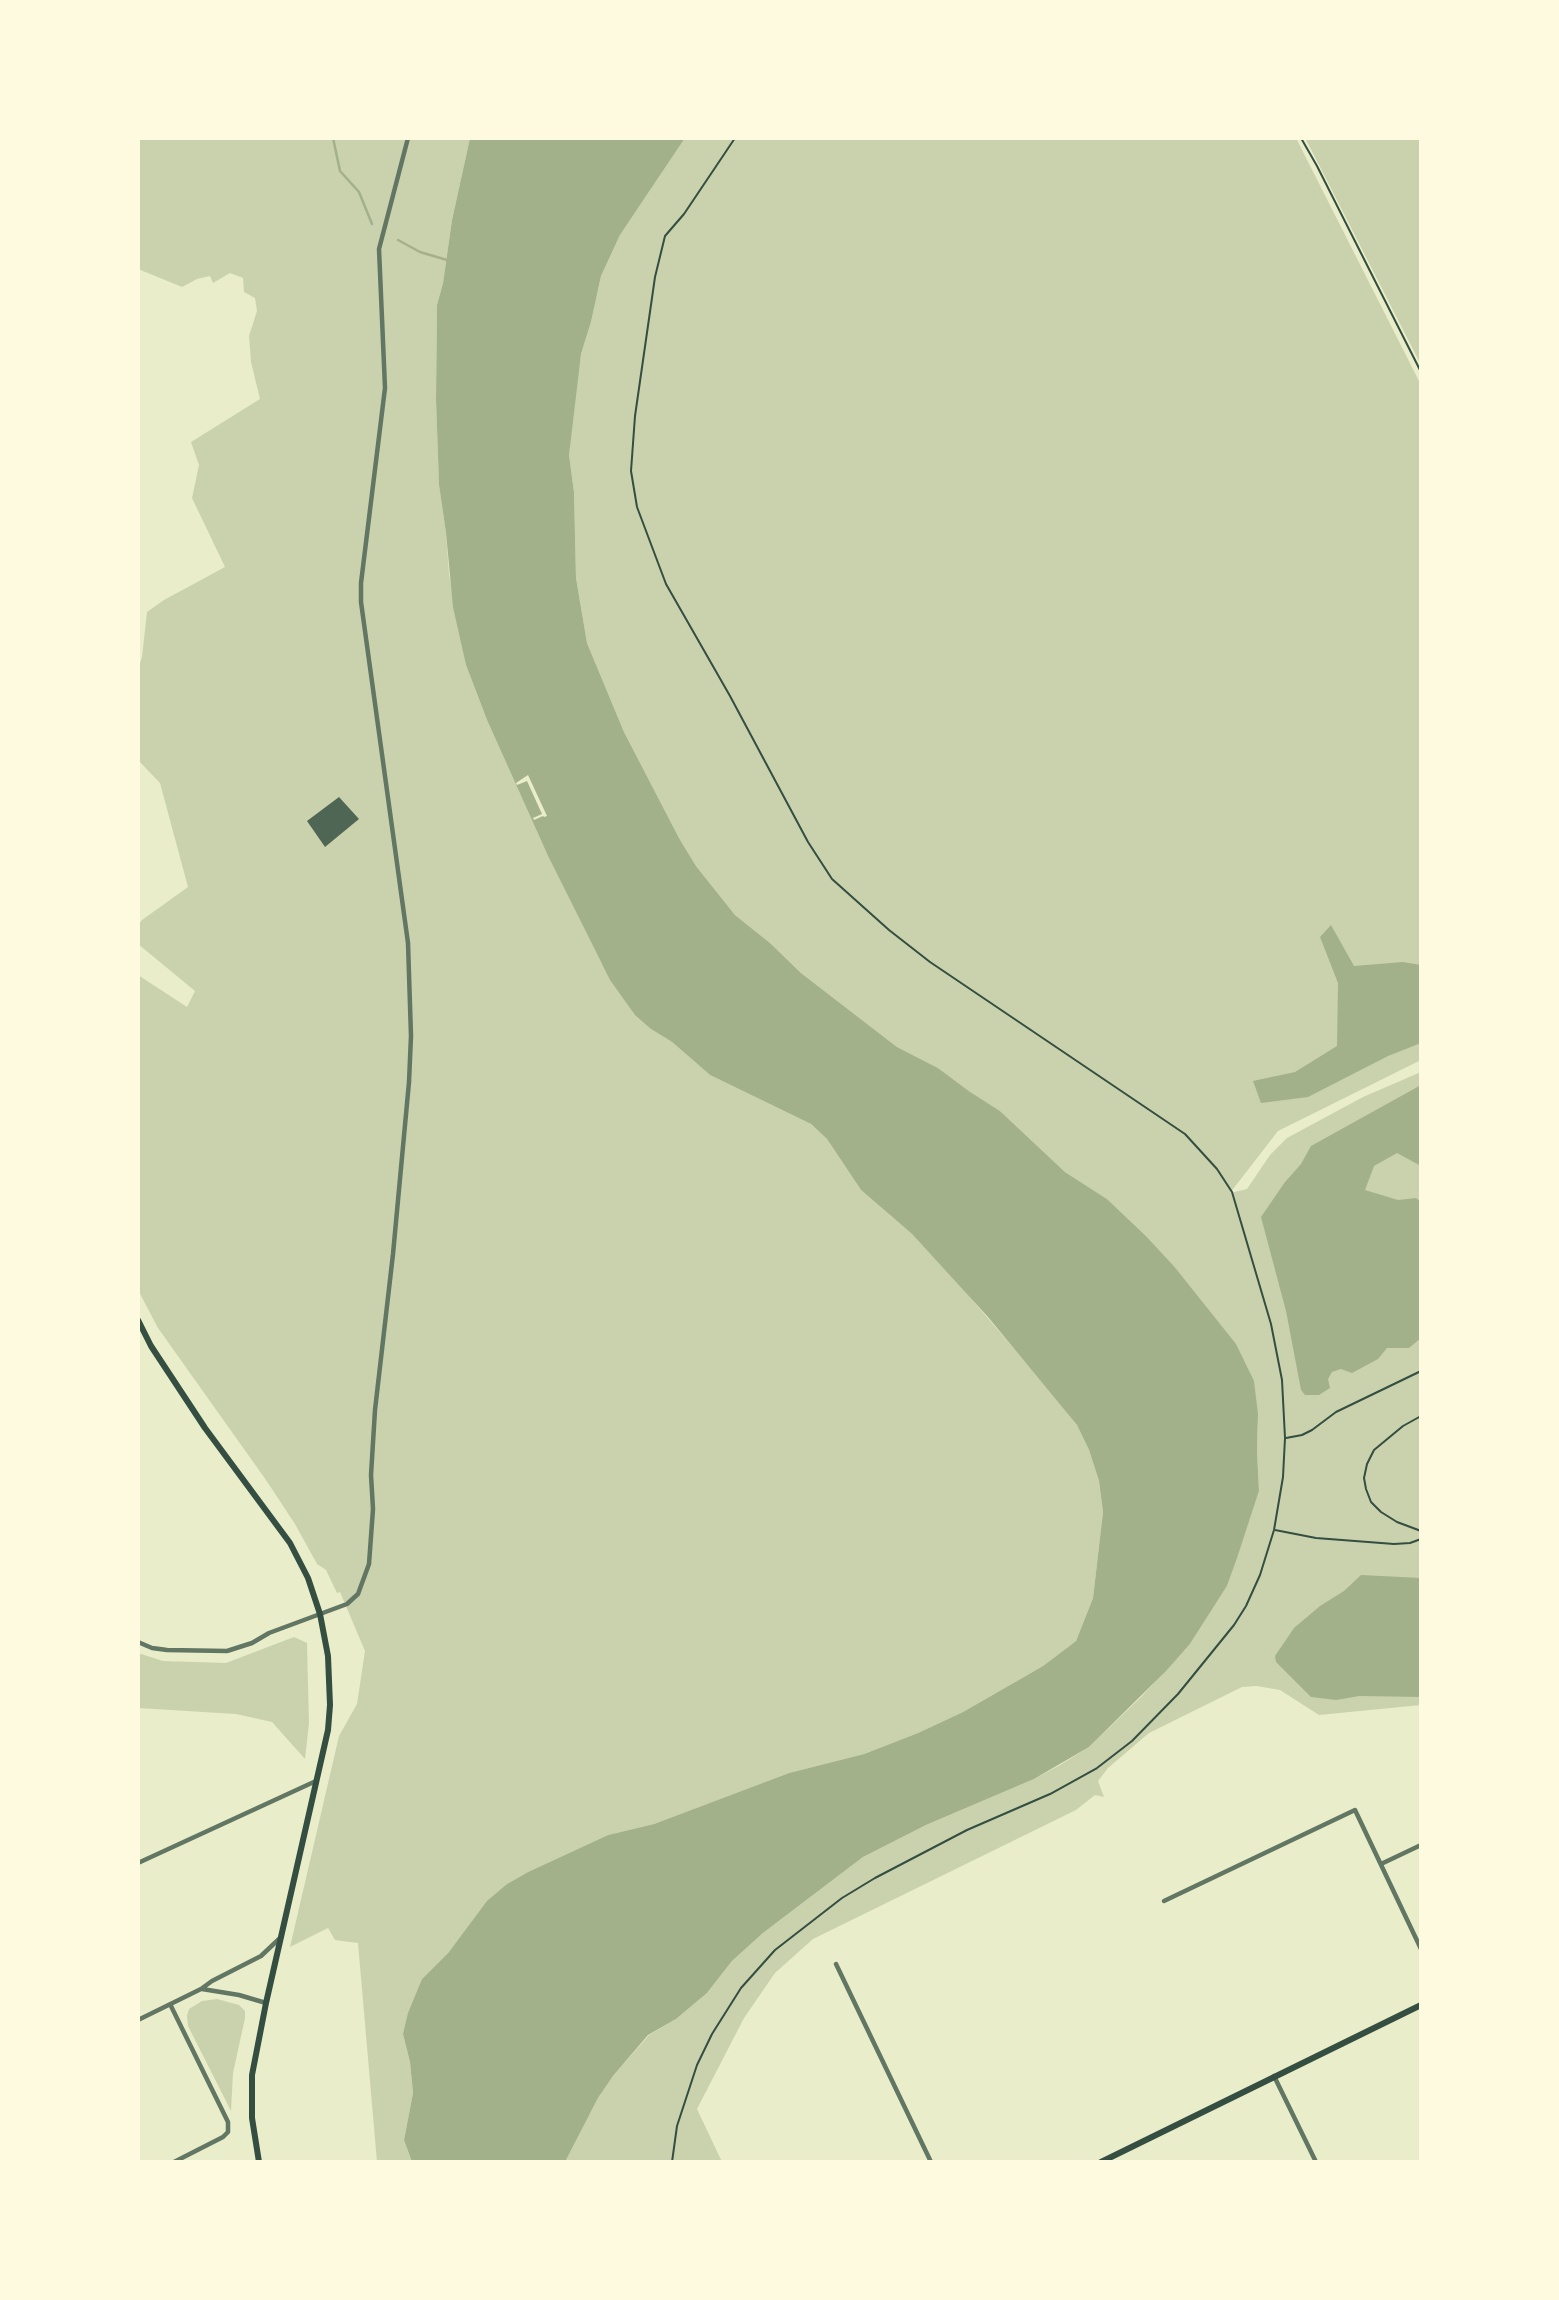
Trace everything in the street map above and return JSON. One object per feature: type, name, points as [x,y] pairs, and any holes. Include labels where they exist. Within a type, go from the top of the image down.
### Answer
[{"type":"main road","points":[[138,1320],[205,1428],[290,1543],[308,1578],[320,1614],[328,1656],[328,1730],[280,1938],[252,2075],[252,2118],[259,2162]]},
{"type":"main road","points":[[1101,2162],[1421,2005]]},
{"type":"street","points":[[138,1642],[167,1650],[226,1651],[252,1643],[269,1633],[346,1604],[358,1594],[369,1564],[373,1509],[371,1475],[374,1410],[393,1254],[411,1036],[408,943],[360,583],[385,388],[379,249],[408,138]]},
{"type":"street","points":[[138,1863],[316,1781]]},
{"type":"street","points":[[1164,1901],[1355,1810],[1421,1949]]},
{"type":"street","points":[[1381,1864],[1421,1845]]},
{"type":"street","points":[[138,2020],[261,1956],[280,1938]]},
{"type":"street","points":[[836,1964],[931,2162]]},
{"type":"street","points":[[201,1989],[239,1995],[266,2003]]},
{"type":"street","points":[[170,2004],[228,2122],[228,2132],[223,2137],[174,2162]]},
{"type":"street","points":[[1274,2076],[1316,2162]]},
{"type":"path","points":[[672,2161],[677,2126],[697,2065],[712,2034],[741,1988],[775,1950],[842,1898],[875,1878],[989,1820],[1065,1787],[1097,1768],[1132,1741],[1178,1694],[1234,1625],[1260,1575],[1274,1530],[1283,1477],[1285,1438],[1280,1361],[1271,1324],[1236,1205],[1217,1169],[1185,1134],[930,962],[832,879],[808,842],[666,584],[637,507],[631,471],[635,416],[655,277],[664,236],[684,214],[735,138]]},
{"type":"path","points":[[1301,138],[1421,372]]},
{"type":"path","points":[[1285,1438],[1312,1430],[1336,1412],[1421,1371]]},
{"type":"path","points":[[1421,1416],[1396,1430],[1374,1450],[1364,1478],[1371,1502],[1381,1512],[1396,1522],[1421,1531]]},
{"type":"path","points":[[1274,1530],[1316,1538],[1403,1545],[1421,1539]]},
{"type":"shaded area","points":[[138,138],[470,138],[437,305],[439,485],[449,574],[466,665],[487,720],[548,856],[601,962],[651,1029],[672,1042],[710,1075],[811,1124],[827,1139],[861,1190],[912,1234],[1057,1399],[1077,1425],[1099,1481],[1103,1512],[1093,1598],[1076,1641],[1043,1666],[963,1712],[918,1733],[864,1754],[789,1773],[654,1824],[608,1835],[507,1884],[449,1952],[422,1979],[403,2034],[410,2062],[413,2093],[404,2140],[412,2162],[377,2162],[358,1943],[335,1940],[328,1928],[290,1947],[339,1736],[357,1704],[365,1651],[340,1592],[337,1593],[326,1570],[317,1564],[266,1480],[158,1328],[138,1290],[138,975],[187,1007],[195,991],[138,944],[138,925],[142,920],[188,887],[160,783],[138,760],[138,670],[147,612],[225,567],[192,498],[199,465],[191,442],[260,399],[251,362],[249,336],[257,311],[255,298],[244,292],[243,278],[230,273],[213,283],[210,276],[182,287],[138,269]]},
{"type":"shaded area","points":[[470,138],[685,138],[620,235],[601,276],[581,354],[569,455],[574,492],[576,578],[587,643],[624,732],[696,866],[735,915],[801,973],[897,1047],[938,1068],[1000,1111],[1065,1172],[1107,1199],[1146,1236],[1173,1265],[1236,1344],[1254,1381],[1258,1414],[1259,1491],[1227,1586],[1190,1644],[1166,1671],[1089,1747],[1034,1779],[926,1825],[863,1857],[763,1933],[732,1961],[707,1993],[676,2019],[648,2035],[598,2098],[565,2162],[412,2162],[404,2140],[413,2093],[410,2062],[403,2034],[408,2013],[422,1979],[449,1952],[487,1901],[507,1884],[528,1872],[608,1835],[654,1824],[789,1773],[864,1754],[918,1733],[963,1712],[1043,1666],[1076,1641],[1093,1598],[1103,1512],[1099,1481],[1077,1425],[988,1317],[912,1234],[861,1190],[827,1139],[811,1124],[710,1075],[635,1015],[610,980],[548,856],[487,720],[466,665],[453,607],[439,485],[437,305]]},
{"type":"shaded area","points":[[685,138],[1296,138],[1421,385],[1421,1060],[1278,1131],[1230,1193],[1247,1189],[1270,1155],[1287,1138],[1363,1097],[1421,1072],[1421,1705],[1319,1715],[1280,1690],[1257,1686],[1242,1687],[1149,1733],[1108,1768],[1098,1781],[1104,1797],[1095,1795],[1076,1810],[813,1939],[775,1973],[744,2018],[697,2109],[722,2162],[565,2162],[598,2098],[613,2076],[649,2035],[676,2019],[707,1993],[732,1961],[763,1933],[863,1857],[926,1825],[1034,1779],[1089,1747],[1141,1697],[1190,1644],[1227,1586],[1259,1491],[1258,1414],[1173,1265],[1107,1199],[1065,1172],[1000,1111],[970,1093],[938,1068],[897,1047],[801,973],[735,915],[696,866],[679,838],[624,732],[587,643],[576,578],[574,492],[569,455],[573,404],[581,354],[601,276],[620,235]]},
{"type":"shaded area","points":[[1305,138],[1421,138],[1421,365],[1316,159]]},
{"type":"shaded area","points":[[1331,925],[1354,966],[1403,962],[1421,965],[1421,1043],[1388,1056],[1308,1097],[1261,1103],[1253,1081],[1295,1072],[1337,1046],[1338,983],[1320,937]]},
{"type":"shaded area","points":[[1421,1085],[1421,1166],[1397,1153],[1374,1166],[1365,1190],[1398,1200],[1416,1198],[1421,1202],[1421,1338],[1409,1348],[1387,1348],[1378,1359],[1352,1373],[1341,1369],[1332,1372],[1328,1379],[1330,1388],[1319,1395],[1305,1395],[1301,1390],[1286,1311],[1261,1217],[1301,1164],[1311,1146]]},
{"type":"shaded area","points":[[1361,1575],[1421,1578],[1421,1697],[1359,1696],[1336,1700],[1311,1697],[1276,1662],[1275,1656],[1294,1628]]},
{"type":"shaded area","points":[[294,1637],[307,1643],[309,1723],[305,1759],[272,1722],[236,1714],[138,1708],[138,1653],[163,1661],[226,1663]]},
{"type":"shaded area","points":[[217,1999],[239,2005],[245,2011],[233,2073],[231,2111],[188,2026],[189,2009],[202,2001]]},
{"type":"pier","points":[[528,775],[547,816],[534,820],[533,818],[542,814],[527,781],[517,785],[516,783]]},
{"type":"building","points":[[339,797],[359,819],[325,847],[307,821]]},
{"type":"waterway","points":[[333,138],[340,171],[359,192],[372,224]]},
{"type":"waterway","points":[[398,240],[420,252],[447,260]]}]
